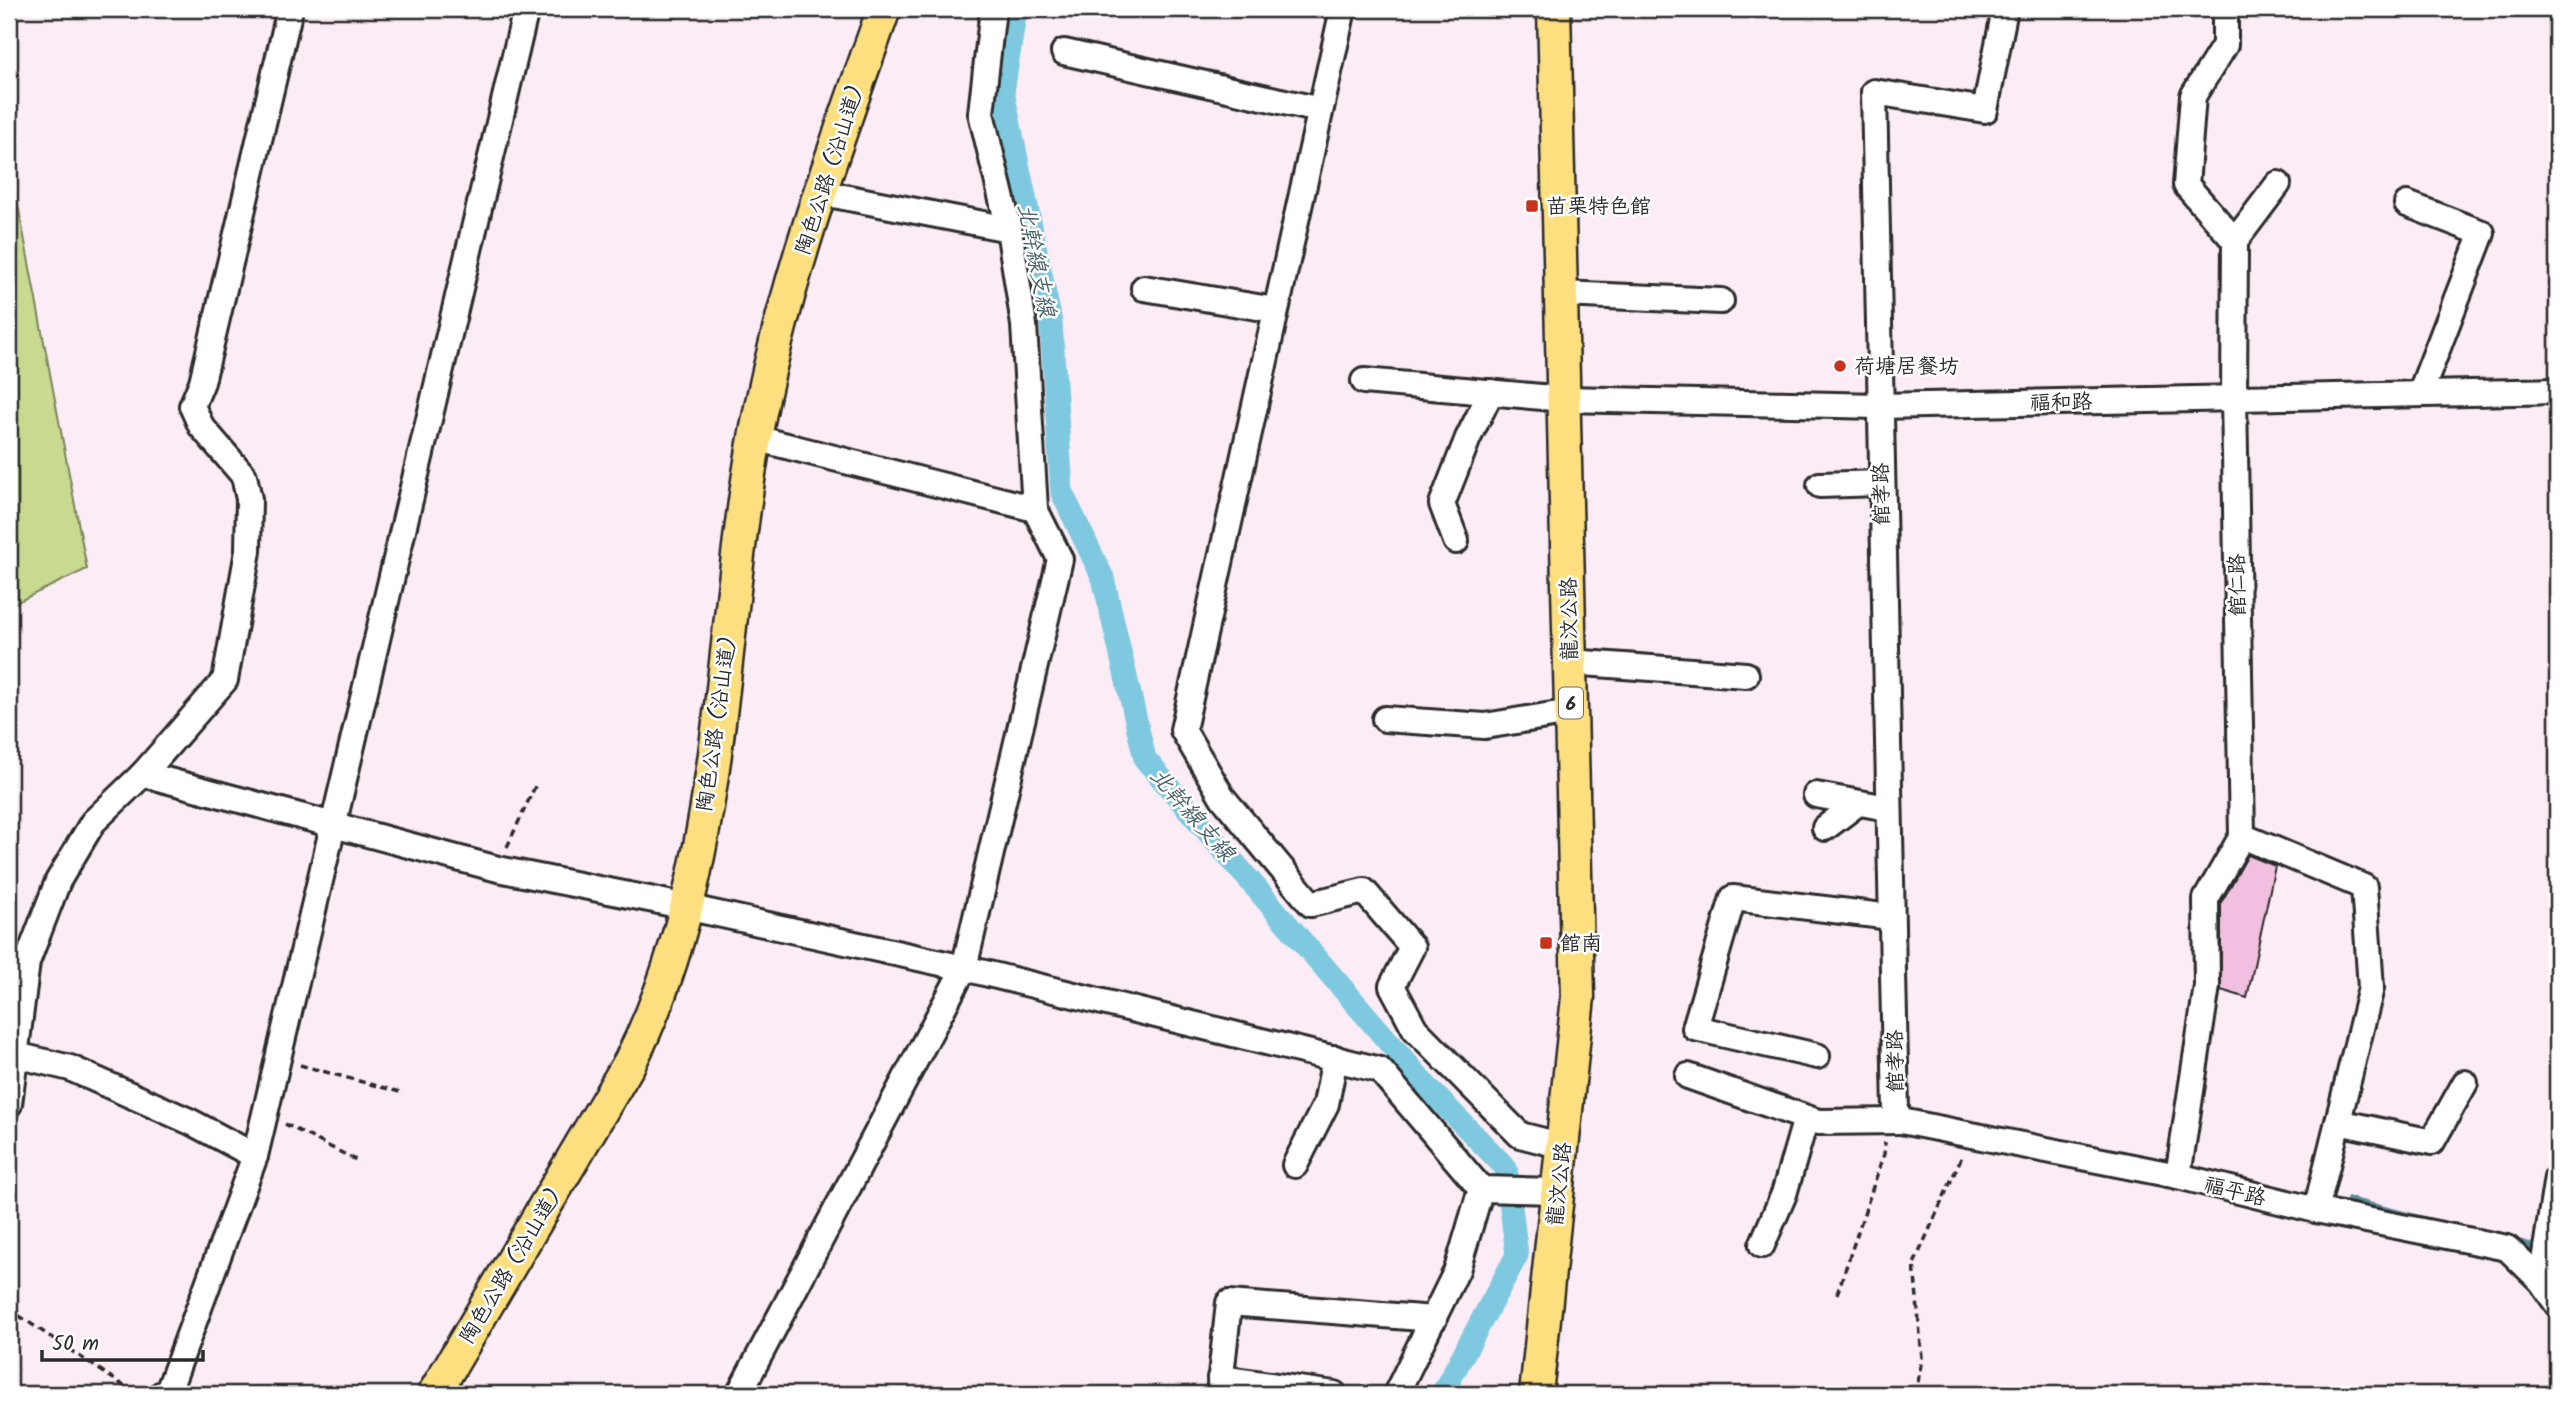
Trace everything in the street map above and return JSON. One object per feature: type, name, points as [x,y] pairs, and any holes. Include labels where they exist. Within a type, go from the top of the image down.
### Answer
[{"type":"main road","name":"陶色公路 (沿山道)","points":[[434,1394],[635,1052],[656,1011],[686,907],[712,771],[755,439],[778,334],[818,192],[884,9]]},
{"type":"main road","name":"龍汶公路","points":[[1536,1394],[1578,997],[1554,9]]},
{"type":"street","points":[[9,1104],[27,962],[58,881],[93,822],[143,774],[225,680],[248,551],[249,499],[244,476],[201,426],[192,406],[202,382],[290,9]]},
{"type":"street","points":[[162,1394],[168,1392],[255,1156],[526,9]]},
{"type":"street","points":[[739,1394],[964,968],[1060,559],[1035,509],[1024,325],[1009,229],[981,113],[993,9]]},
{"type":"street","points":[[1343,9],[1184,730],[1223,798],[1311,904],[1364,891],[1412,947],[1392,986],[1415,1029],[1520,1135],[1563,1146]]},
{"type":"street","name":"館孝路","points":[[1895,1118],[1874,92],[1985,110],[2005,9]]},
{"type":"street","points":[[2225,9],[2225,45],[2193,96],[2186,186],[2235,241],[2278,184]]},
{"type":"street","points":[[1064,52],[1320,110]]},
{"type":"street","points":[[818,192],[1009,229]]},
{"type":"street","points":[[2407,204],[2482,233],[2420,394]]},
{"type":"street","name":"館仁路","points":[[2235,241],[2234,398],[2242,836]]},
{"type":"street","points":[[1144,288],[1275,310]]},
{"type":"street","points":[[1562,294],[1721,301]]},
{"type":"street","name":"福和路","points":[[1364,381],[1564,399],[1879,406],[2557,391]]},
{"type":"street","points":[[1457,541],[1442,504],[1468,438],[1491,392]]},
{"type":"street","points":[[755,439],[1035,509]]},
{"type":"street","points":[[1821,485],[1880,484]]},
{"type":"street","points":[[1570,662],[1746,675]]},
{"type":"street","points":[[1385,719],[1485,726],[1571,712]]},
{"type":"street","points":[[143,774],[498,869],[964,968],[1380,1070],[1481,1189],[1558,1191]]},
{"type":"street","points":[[1816,795],[1888,808]]},
{"type":"street","points":[[1825,828],[1858,803]]},
{"type":"street","points":[[2178,1177],[2207,986],[2206,899],[2242,836],[2364,887],[2371,988],[2316,1210]]},
{"type":"street","points":[[1817,1056],[1695,1028],[1733,898],[1891,917]]},
{"type":"street","points":[[16,1055],[70,1068],[191,1122],[255,1156]]},
{"type":"street","points":[[1295,1165],[1326,1104],[1335,1058]]},
{"type":"street","name":"福平路","points":[[1688,1076],[1818,1122],[1895,1118],[2178,1177],[2316,1210],[2507,1248],[2541,1281],[2557,1304]]},
{"type":"street","points":[[2338,1122],[2432,1142],[2465,1083]]},
{"type":"street","points":[[1762,1245],[1784,1194],[1806,1118]]},
{"type":"street","points":[[2541,1281],[2557,1177]]},
{"type":"street","points":[[1396,1394],[1457,1269],[1481,1189]]},
{"type":"street","points":[[1334,1394],[1220,1386],[1229,1303],[1434,1319]]},
{"type":"path","points":[[498,869],[537,782]]},
{"type":"path","points":[[278,1058],[403,1093]]},
{"type":"path","points":[[265,1113],[360,1163]]},
{"type":"path","points":[[1837,1293],[1895,1118]]},
{"type":"path","points":[[1916,1394],[1922,1358],[1914,1264],[1971,1135]]},
{"type":"path","points":[[9,1309],[136,1394]]},
{"type":"green space","points":[[9,177],[19,210],[87,569],[9,606]]},
{"type":"building","points":[[2248,855],[2275,866],[2247,998],[2221,990],[2221,903]]},
{"type":"waterway","name":"北幹線支線","points":[[1016,9],[1003,92],[1051,322],[1062,493],[1103,578],[1145,759],[1430,1090],[1506,1168],[1517,1255],[1442,1394]]},
{"type":"waterway","points":[[2550,1174],[2557,1120]]},
{"type":"waterway","points":[[2349,1200],[2435,1222]]},
{"type":"waterway","points":[[2514,1241],[2529,1245],[2538,1253]]},
{"type":"place","name":"苗栗特色館","points":[[1532,206]]},
{"type":"place","name":"荷塘居餐坊","points":[[1840,366]]},
{"type":"place","name":"館南","points":[[1546,943]]}]
